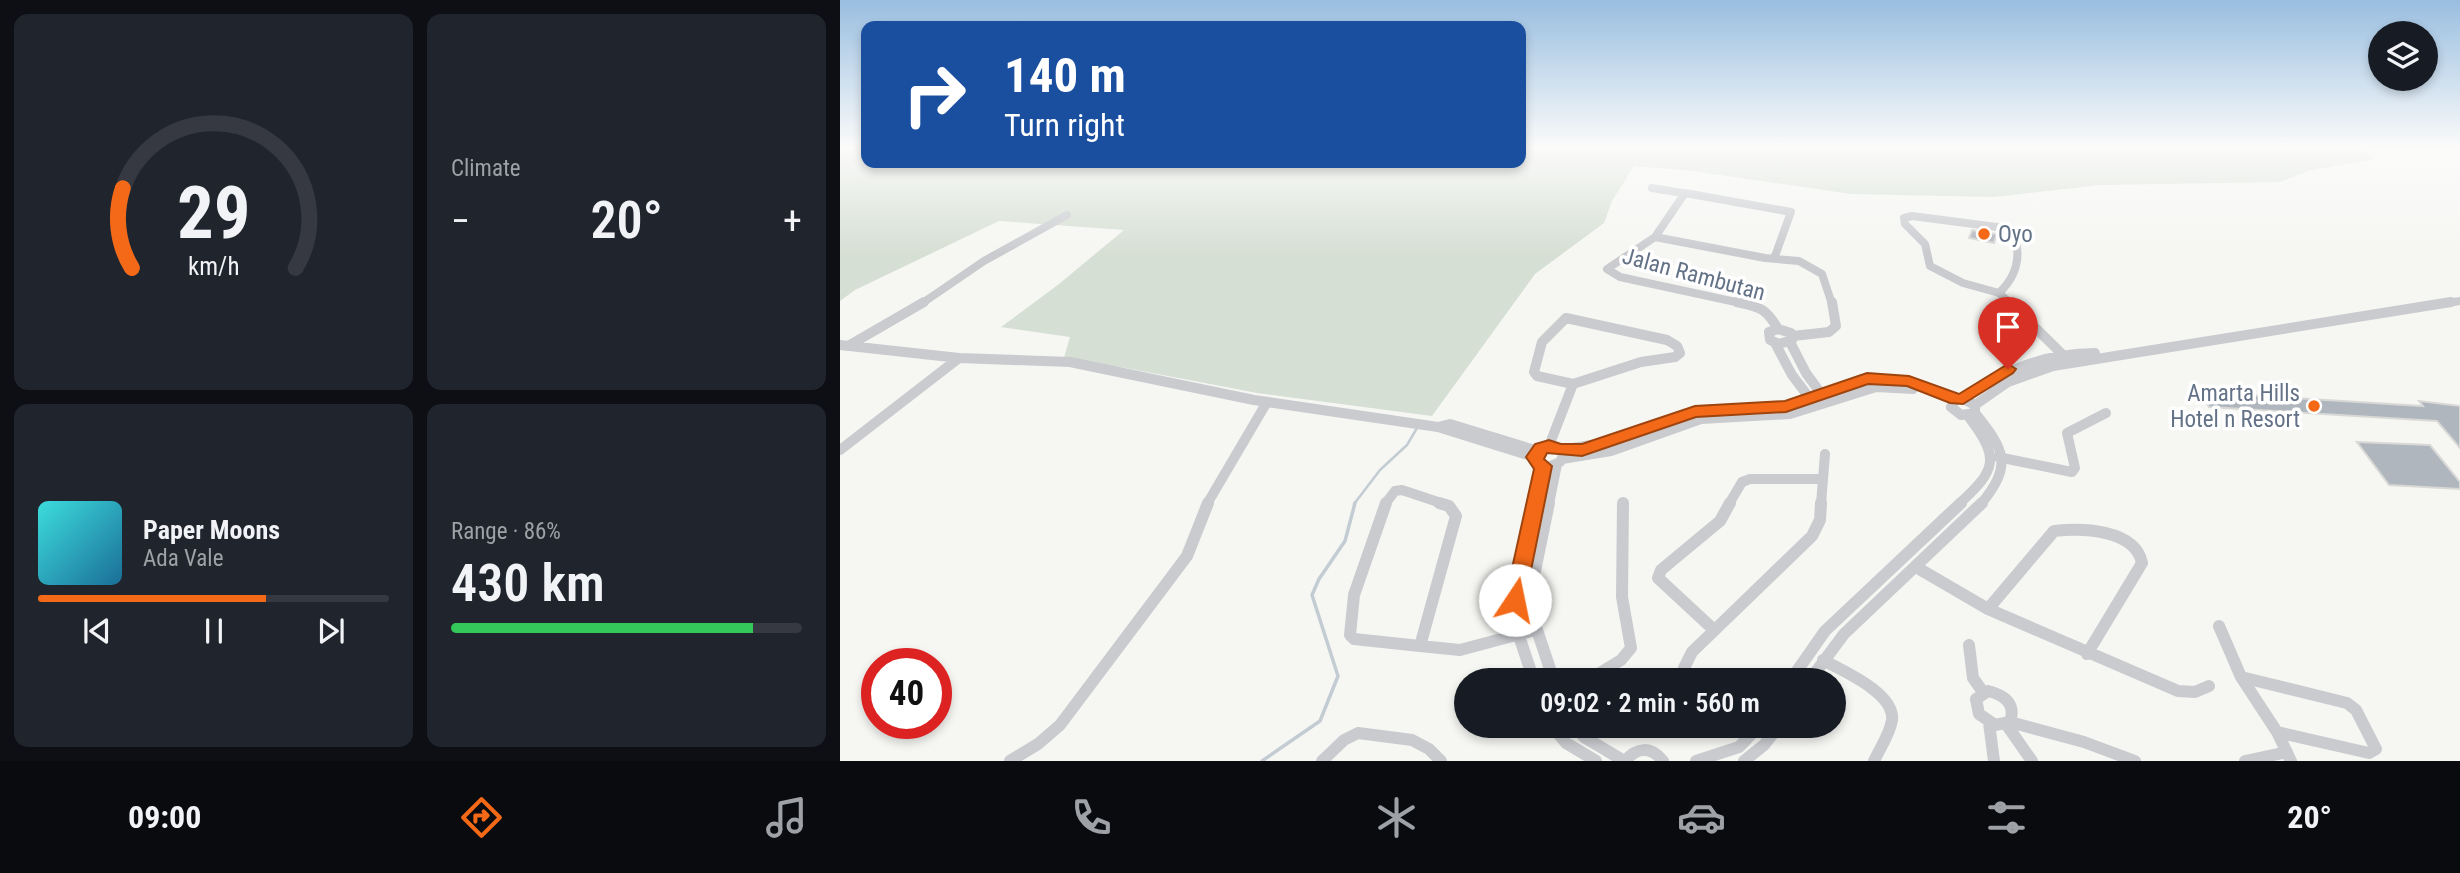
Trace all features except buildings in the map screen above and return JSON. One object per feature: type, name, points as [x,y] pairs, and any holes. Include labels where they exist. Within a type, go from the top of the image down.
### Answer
[{"type":"street","points":[[1652,188],[1791,212],[1775,256]]},
{"type":"street","points":[[1683,193],[1655,237],[1765,258],[1775,256],[1802,263],[1823,276],[1836,326],[1832,331],[1775,343]]},
{"type":"street","points":[[844,346],[925,302],[999,252],[1067,215]]},
{"type":"street","points":[[1999,293],[2012,277],[2018,260],[2014,232],[2003,226],[1912,216],[1903,220],[1926,244],[1926,257],[1930,266],[1963,283],[1999,293],[2062,354]]},
{"type":"street","name":"Jalan Rambutan","points":[[1655,237],[1610,266],[1608,271],[1620,277],[1749,303],[1769,313],[1778,329]]},
{"type":"street","points":[[2104,356],[2057,363],[2004,378],[1957,402],[1954,412],[1973,411],[2004,378],[2025,362],[2062,354],[2120,356],[2460,301]]},
{"type":"street","points":[[1566,318],[1667,340],[1680,349],[1675,357],[1641,362],[1573,384],[1535,374],[1542,342],[1566,318]]},
{"type":"street","points":[[1811,400],[1792,376],[1768,334],[1778,329],[1786,330],[1806,373],[1822,395]]},
{"type":"street","points":[[844,346],[959,358],[1081,364],[1262,401],[1435,426],[1549,456],[1591,457],[1690,421],[1799,412],[1861,384]]},
{"type":"street","points":[[840,450],[959,358]]},
{"type":"street","points":[[1529,668],[1518,636],[1515,600],[1549,456],[1573,384]]},
{"type":"street","points":[[1549,456],[1582,450],[1695,412],[1786,406],[1861,384],[1914,389],[1957,402],[1973,411],[1998,443],[2003,459],[2001,479],[1997,486],[1846,632],[1818,668]]},
{"type":"street","points":[[1010,761],[1038,744],[1060,725],[1187,556],[1208,503],[1262,401]]},
{"type":"street","points":[[1799,668],[1825,631],[1985,480],[1989,471],[1989,456],[1973,411]]},
{"type":"street","points":[[1989,456],[2071,472],[2075,468],[2067,433],[2106,413]]},
{"type":"street","points":[[1686,668],[1686,663],[1713,629],[1812,536],[1820,520],[1825,453]]},
{"type":"street","points":[[1548,668],[1535,630],[1531,595],[1549,456]]},
{"type":"street","points":[[1713,629],[1660,582],[1658,578],[1661,570],[1720,521],[1742,482],[1750,479],[1821,479]]},
{"type":"street","points":[[1420,646],[1456,516],[1449,506],[1398,491],[1387,499],[1358,583],[1350,635],[1354,639],[1420,646],[1460,650],[1535,630]]},
{"type":"street","points":[[1608,668],[1621,660],[1630,648],[1622,597],[1623,502]]},
{"type":"street","points":[[1940,523],[1952,532]]},
{"type":"street","points":[[1989,609],[2054,531],[2127,540],[2136,546],[2142,563],[2087,654]]},
{"type":"street","points":[[1916,567],[1989,609],[2087,654],[2178,691],[2195,692],[2209,686]]},
{"type":"street","points":[[2219,626],[2241,677],[2277,732],[2289,756],[2245,761]]},
{"type":"street","points":[[1969,645],[1973,678],[1983,692],[2000,694],[2010,702],[2014,713],[2008,723]]},
{"type":"street","points":[[1823,660],[1888,701],[1893,715],[1874,761]]},
{"type":"street","points":[[2241,677],[2347,703],[2356,710],[2377,747],[2375,752],[2369,753],[2277,732]]},
{"type":"street","points":[[1983,692],[1976,699],[1977,709],[1989,723],[1994,761]]},
{"type":"street","points":[[1989,723],[2008,723],[2084,742],[2135,761]]},
{"type":"street","points":[[2008,723],[2032,761]]},
{"type":"street","points":[[1322,761],[1344,740],[1358,733],[1412,740],[1429,749],[1441,761]]},
{"type":"street","points":[[1562,738],[1596,761]]},
{"type":"street","points":[[1586,738],[1625,761],[1632,753],[1643,749],[1653,751],[1663,761]]},
{"type":"street","points":[[1696,761],[1730,751],[1748,738]]},
{"type":"street","points":[[1744,761],[1769,738]]},
{"type":"shaded area","points":[[840,184],[1623,184],[1612,201],[1604,223],[1535,274],[1432,416],[1257,393],[1126,368],[1063,361],[1070,337],[1001,327],[1059,284],[1124,230],[999,221],[855,290],[840,301]]},
{"type":"shaded area","points":[[1779,184],[2189,184],[2099,185],[1994,197],[1851,194]]},
{"type":"waterway","points":[[1354,504],[1380,470],[1407,445],[1417,428]]},
{"type":"waterway","points":[[1262,761],[1320,721],[1338,676],[1312,595],[1319,579],[1345,541],[1355,503]]},
{"type":"place","name":"Oyo","points":[[1984,234]]},
{"type":"place","name":"Amarta Hills Hotel n Resort","points":[[2314,406]]},
{"type":"route","points":[[1515,600],[1544,466],[1537,463],[1534,457],[1541,448],[1549,446],[1560,450],[1582,450],[1687,413],[1786,406],[1804,402],[1850,382],[1867,378],[1909,381],[1956,400],[1963,399],[2008,369]]}]
